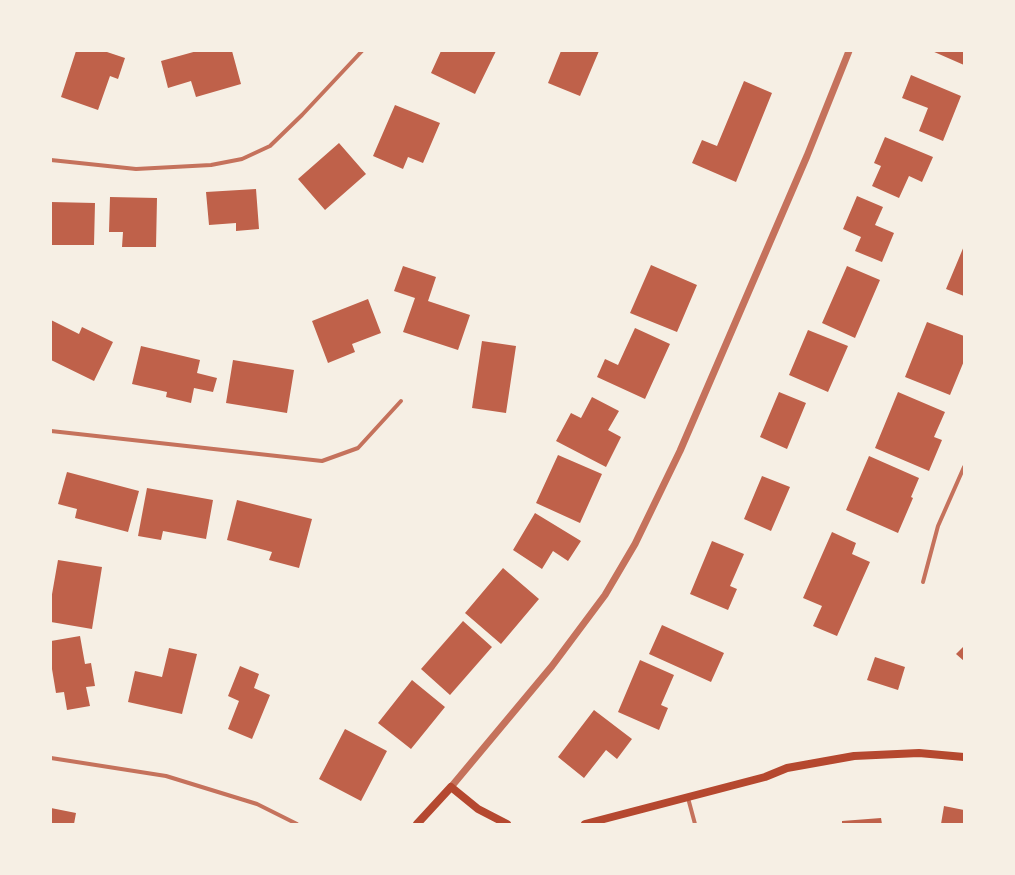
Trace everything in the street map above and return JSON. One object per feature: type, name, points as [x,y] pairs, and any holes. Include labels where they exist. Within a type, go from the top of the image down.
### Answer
[{"type":"main road","points":[[585,824],[765,777],[787,768],[854,756],[919,753],[964,757]]},
{"type":"main road","points":[[417,824],[451,787],[478,809],[507,824]]},
{"type":"street","points":[[51,160],[136,169],[211,165],[242,159],[270,146],[362,51]]},
{"type":"street","points":[[451,787],[561,654],[605,595],[635,544],[680,451],[807,156],[849,51]]},
{"type":"street","points":[[51,431],[322,462],[358,448],[400,401]]},
{"type":"street","points":[[923,582],[938,526],[964,467]]},
{"type":"street","points":[[51,758],[166,776],[257,804],[297,824]]},
{"type":"street","points":[[688,798],[695,824]]},
{"type":"building","points":[[76,51],[104,51],[125,58],[118,79],[110,76],[98,110],[61,97]]},
{"type":"building","points":[[197,51],[232,51],[241,84],[196,97],[191,81],[168,88],[161,61]]},
{"type":"building","points":[[441,51],[496,51],[475,94],[431,73]]},
{"type":"building","points":[[561,51],[599,51],[580,96],[548,83]]},
{"type":"building","points":[[932,51],[964,51],[964,65]]},
{"type":"building","points":[[911,75],[961,96],[943,141],[919,131],[928,108],[902,98]]},
{"type":"building","points":[[744,81],[772,93],[736,182],[692,163],[702,140],[717,146]]},
{"type":"building","points":[[395,105],[440,123],[423,163],[408,157],[403,169],[373,156]]},
{"type":"building","points":[[885,137],[933,157],[922,182],[909,176],[899,198],[872,186],[881,166],[874,163]]},
{"type":"building","points":[[339,143],[366,174],[325,210],[298,179]]},
{"type":"building","points":[[256,189],[259,229],[236,231],[236,223],[209,225],[206,192]]},
{"type":"building","points":[[857,196],[883,207],[875,225],[894,233],[882,262],[855,251],[861,237],[843,229]]},
{"type":"building","points":[[110,197],[157,198],[156,247],[122,247],[123,232],[109,232]]},
{"type":"building","points":[[51,202],[95,203],[94,245],[51,245]]},
{"type":"building","points":[[964,246],[964,296],[946,289]]},
{"type":"building","points":[[651,265],[697,285],[677,332],[630,313]]},
{"type":"building","points":[[403,266],[436,277],[428,301],[470,315],[458,350],[403,332],[415,298],[394,291]]},
{"type":"building","points":[[847,266],[880,280],[855,338],[822,323]]},
{"type":"building","points":[[368,299],[381,333],[352,344],[355,352],[328,363],[312,321]]},
{"type":"building","points":[[51,320],[79,334],[82,327],[113,342],[94,381],[51,360]]},
{"type":"building","points":[[927,322],[964,336],[964,361],[950,395],[905,377]]},
{"type":"building","points":[[635,328],[670,344],[645,399],[597,377],[605,359],[618,365]]},
{"type":"building","points":[[808,330],[848,346],[828,392],[789,375]]},
{"type":"building","points":[[482,341],[516,346],[506,413],[472,408]]},
{"type":"building","points":[[141,346],[200,360],[197,373],[217,378],[213,392],[194,388],[191,403],[166,397],[167,392],[132,384]]},
{"type":"building","points":[[233,360],[294,370],[287,413],[226,403]]},
{"type":"building","points":[[779,392],[806,403],[787,449],[760,437]]},
{"type":"building","points":[[898,392],[945,412],[934,437],[942,440],[929,471],[875,448]]},
{"type":"building","points":[[592,397],[619,411],[608,430],[621,437],[606,467],[556,441],[571,413],[581,418]]},
{"type":"building","points":[[558,455],[602,474],[580,523],[536,503]]},
{"type":"building","points":[[869,456],[919,478],[911,497],[913,498],[898,533],[846,510]]},
{"type":"building","points":[[67,472],[139,491],[128,532],[75,518],[77,509],[58,504]]},
{"type":"building","points":[[762,476],[790,487],[771,531],[744,519]]},
{"type":"building","points":[[147,488],[213,500],[206,539],[163,531],[161,540],[138,536]]},
{"type":"building","points":[[237,500],[312,519],[299,568],[269,560],[272,552],[227,540]]},
{"type":"building","points":[[535,513],[581,541],[568,561],[553,551],[542,569],[513,550]]},
{"type":"building","points":[[832,532],[856,543],[852,554],[870,562],[837,636],[813,626],[822,606],[803,598]]},
{"type":"building","points":[[712,541],[744,554],[730,586],[737,589],[728,610],[690,594]]},
{"type":"building","points":[[58,560],[102,567],[92,629],[51,622],[51,600]]},
{"type":"building","points":[[503,568],[539,599],[501,644],[465,613]]},
{"type":"building","points":[[463,621],[492,647],[450,695],[421,669]]},
{"type":"building","points":[[662,625],[724,653],[711,682],[649,654]]},
{"type":"building","points":[[80,636],[85,664],[91,663],[95,686],[86,687],[90,706],[67,710],[64,692],[56,693],[51,663],[51,641]]},
{"type":"building","points":[[964,646],[964,661],[956,654]]},
{"type":"building","points":[[169,648],[197,654],[182,714],[128,702],[135,671],[162,677]]},
{"type":"building","points":[[875,657],[905,667],[898,690],[867,680]]},
{"type":"building","points":[[640,660],[674,675],[661,705],[668,708],[659,730],[618,712]]},
{"type":"building","points":[[240,666],[259,674],[254,688],[270,695],[252,739],[228,729],[239,701],[228,696]]},
{"type":"building","points":[[412,680],[445,707],[411,749],[378,723]]},
{"type":"building","points":[[594,710],[632,739],[617,759],[606,750],[584,778],[558,757]]},
{"type":"building","points":[[345,729],[387,751],[361,801],[319,779]]},
{"type":"building","points":[[944,806],[964,810],[964,824],[941,824]]},
{"type":"building","points":[[51,808],[76,813],[74,824],[51,824]]},
{"type":"building","points":[[881,818],[882,824],[842,824],[842,821]]}]
